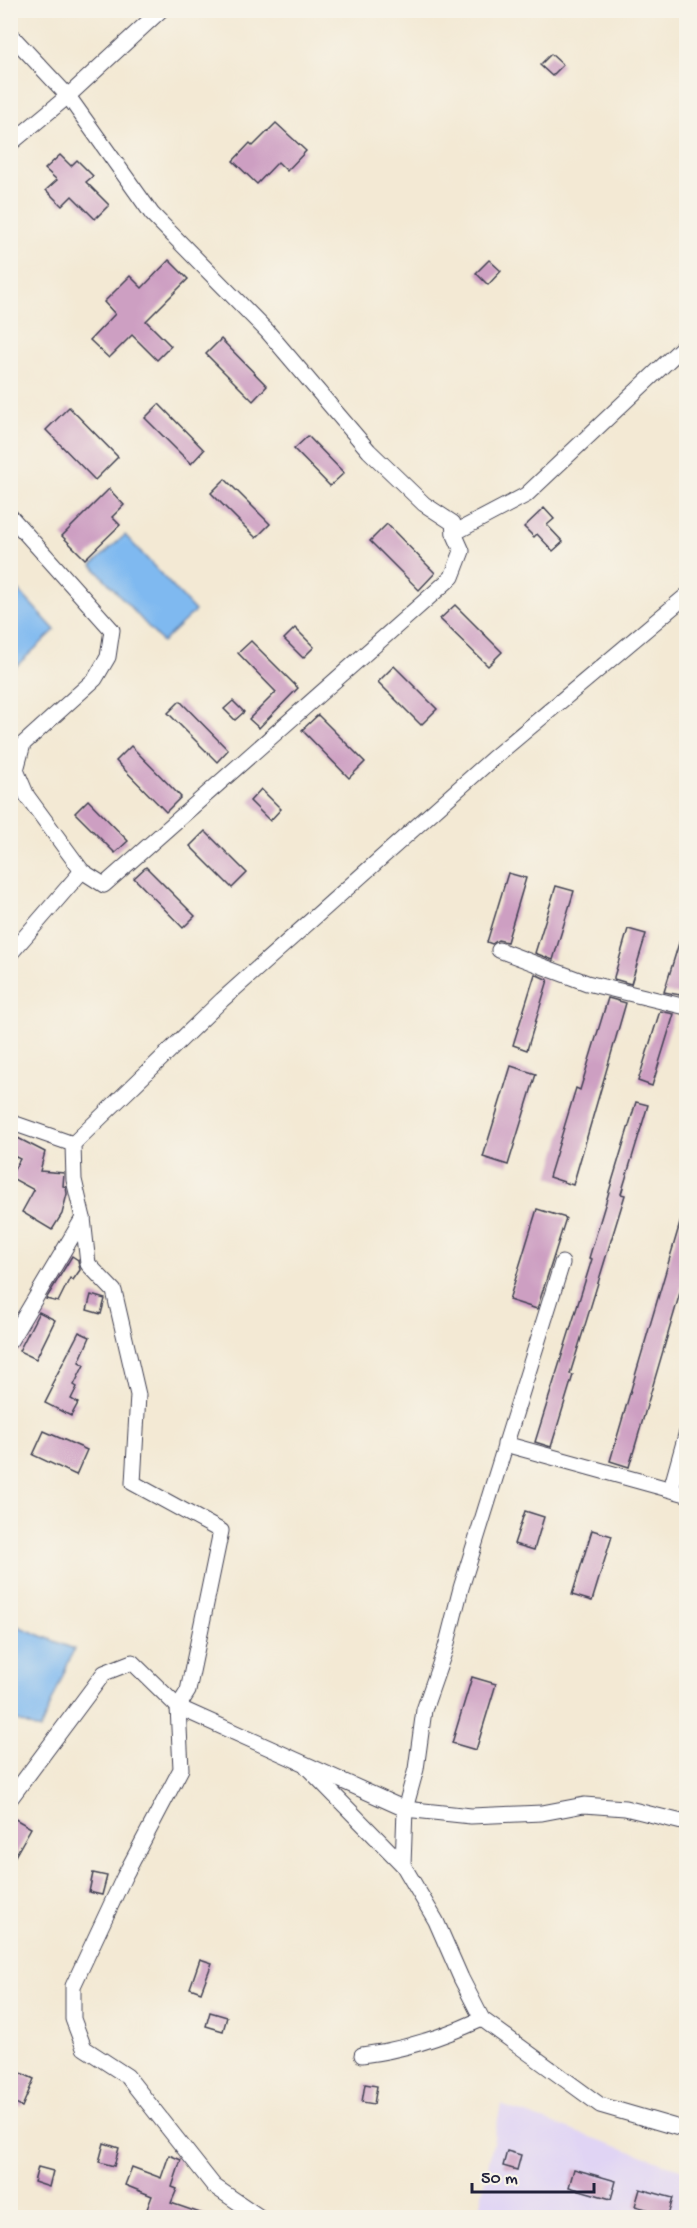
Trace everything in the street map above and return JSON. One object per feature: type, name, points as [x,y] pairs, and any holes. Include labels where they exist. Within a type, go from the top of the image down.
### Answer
[{"type":"street","points":[[10,144],[68,96],[161,10]]},
{"type":"street","points":[[10,34],[68,96],[152,214],[267,330],[369,451],[424,504],[453,523],[454,533],[462,551],[452,577],[104,885],[82,871],[27,796],[16,770],[23,744],[95,679],[108,657],[112,630],[10,516]]},
{"type":"street","points":[[454,533],[526,495],[687,344]]},
{"type":"street","points":[[261,2217],[214,2186],[127,2076],[84,2048],[73,2019],[73,1986],[124,1877],[181,1769],[178,1707],[188,1691],[222,1532],[133,1483],[138,1395],[114,1291],[88,1264],[83,1218],[74,1180],[73,1144],[222,1000],[475,774],[687,596]]},
{"type":"street","points":[[10,954],[82,871]]},
{"type":"street","points":[[499,950],[587,983],[687,1007]]},
{"type":"street","points":[[10,1122],[73,1144]]},
{"type":"street","points":[[10,1341],[83,1218]]},
{"type":"street","points":[[403,1865],[405,1809],[416,1769],[424,1710],[446,1647],[461,1588],[562,1263]]},
{"type":"street","points":[[671,1490],[687,1435]]},
{"type":"street","points":[[505,1444],[687,1494]]},
{"type":"street","points":[[10,1799],[104,1672],[132,1662],[178,1707],[405,1809],[471,1816],[542,1813],[584,1805],[625,1808],[687,1823]]},
{"type":"street","points":[[300,1761],[403,1865],[436,1921],[482,2019],[600,2105],[687,2130]]},
{"type":"street","points":[[362,2055],[387,2052],[422,2043],[482,2019]]},
{"type":"shaded area","points":[[501,2105],[686,2171],[686,2217],[477,2218]]},
{"type":"water","points":[[125,535],[195,611],[162,642],[92,565]]},
{"type":"water","points":[[11,582],[55,630],[11,671]]},
{"type":"water","points":[[10,1623],[74,1649],[40,1730],[11,1718]]},
{"type":"building","points":[[551,54],[563,65],[552,76],[540,65]]},
{"type":"building","points":[[276,123],[306,151],[287,171],[278,162],[257,184],[233,161],[250,143],[253,146]]},
{"type":"building","points":[[60,155],[71,166],[77,160],[93,176],[86,182],[109,205],[95,219],[72,196],[62,206],[46,190],[57,180],[45,169]]},
{"type":"building","points":[[169,260],[188,279],[146,321],[171,346],[157,360],[132,335],[109,358],[90,340],[115,314],[104,302],[130,276],[142,288]]},
{"type":"building","points":[[489,260],[501,271],[488,285],[476,273]]},
{"type":"building","points":[[221,339],[267,386],[253,401],[206,354]]},
{"type":"building","points":[[159,404],[204,450],[191,464],[145,418]]},
{"type":"building","points":[[69,407],[118,457],[95,480],[46,430]]},
{"type":"building","points":[[308,436],[344,473],[330,486],[294,449]]},
{"type":"building","points":[[225,479],[270,524],[256,538],[211,493]]},
{"type":"building","points":[[109,489],[124,505],[112,517],[120,525],[85,559],[62,536]]},
{"type":"building","points":[[544,508],[554,519],[547,525],[563,542],[553,551],[537,534],[534,537],[524,527]]},
{"type":"building","points":[[387,524],[435,573],[419,590],[370,541]]},
{"type":"building","points":[[455,605],[502,652],[488,666],[440,619]]},
{"type":"building","points":[[295,628],[314,647],[303,658],[284,639]]},
{"type":"building","points":[[251,641],[298,688],[259,728],[249,719],[276,692],[238,653]]},
{"type":"building","points":[[394,666],[437,709],[421,725],[378,682]]},
{"type":"building","points":[[180,701],[228,750],[217,762],[168,713]]},
{"type":"building","points":[[233,701],[244,712],[235,720],[224,709]]},
{"type":"building","points":[[318,715],[365,762],[349,778],[302,730]]},
{"type":"building","points":[[131,746],[181,797],[166,812],[116,761]]},
{"type":"building","points":[[261,789],[281,809],[270,821],[250,801]]},
{"type":"building","points":[[88,800],[128,841],[115,853],[75,813]]},
{"type":"building","points":[[205,831],[247,873],[232,888],[190,846]]},
{"type":"building","points":[[146,867],[195,916],[183,928],[134,878]]},
{"type":"building","points":[[508,873],[526,878],[507,942],[498,940],[492,944],[487,942]]},
{"type":"building","points":[[556,886],[574,891],[553,960],[535,953]]},
{"type":"building","points":[[628,929],[646,934],[631,984],[614,979]]},
{"type":"building","points":[[683,930],[687,930],[687,973],[680,995],[664,992]]},
{"type":"building","points":[[535,974],[548,980],[527,1050],[513,1045]]},
{"type":"building","points":[[608,998],[626,1003],[573,1185],[549,1177],[576,1088],[580,1090]]},
{"type":"building","points":[[660,1011],[674,1014],[652,1086],[638,1081]]},
{"type":"building","points":[[511,1066],[536,1074],[508,1165],[483,1157]]},
{"type":"building","points":[[636,1102],[648,1105],[621,1194],[625,1195],[570,1374],[573,1375],[551,1447],[535,1442],[592,1259],[589,1258]]},
{"type":"building","points":[[10,1134],[45,1152],[40,1171],[64,1173],[63,1186],[66,1187],[67,1194],[62,1214],[52,1230],[22,1212],[34,1190],[10,1177],[20,1159],[10,1154]]},
{"type":"building","points":[[537,1209],[566,1218],[537,1309],[509,1300]]},
{"type":"building","points":[[683,1213],[687,1213],[687,1269],[629,1467],[610,1461]]},
{"type":"building","points":[[72,1256],[78,1260],[80,1270],[73,1280],[70,1278],[58,1302],[46,1299]]},
{"type":"building","points":[[91,1295],[105,1299],[101,1314],[87,1310]]},
{"type":"building","points":[[39,1312],[55,1320],[36,1359],[19,1351]]},
{"type":"building","points":[[79,1332],[90,1337],[79,1362],[84,1365],[74,1385],[77,1387],[71,1399],[78,1403],[71,1416],[45,1403],[53,1387],[51,1386]]},
{"type":"building","points":[[44,1431],[87,1450],[76,1475],[33,1455]]},
{"type":"building","points":[[525,1511],[544,1517],[534,1550],[514,1544]]},
{"type":"building","points":[[592,1530],[612,1536],[592,1601],[572,1595]]},
{"type":"building","points":[[472,1677],[496,1684],[476,1750],[452,1743]]},
{"type":"building","points":[[10,1816],[31,1828],[10,1865]]},
{"type":"building","points":[[93,1873],[107,1876],[102,1895],[89,1892]]},
{"type":"building","points":[[200,1959],[212,1963],[201,1992],[190,1988]]},
{"type":"building","points":[[210,2012],[227,2017],[223,2031],[206,2026]]},
{"type":"building","points":[[10,2068],[34,2079],[22,2107],[10,2102]]},
{"type":"building","points":[[365,2084],[377,2086],[374,2104],[362,2102]]},
{"type":"building","points":[[104,2143],[119,2148],[114,2166],[99,2162]]},
{"type":"building","points":[[507,2151],[521,2155],[517,2170],[503,2166]]},
{"type":"building","points":[[169,2155],[181,2160],[172,2187],[177,2189],[171,2203],[206,2215],[206,2217],[167,2217],[147,2209],[152,2196],[125,2185],[132,2167],[161,2178]]},
{"type":"building","points":[[38,2167],[53,2171],[49,2187],[34,2182]]},
{"type":"building","points":[[574,2169],[616,2181],[611,2199],[569,2187]]},
{"type":"building","points":[[640,2189],[673,2198],[668,2215],[635,2206]]}]
